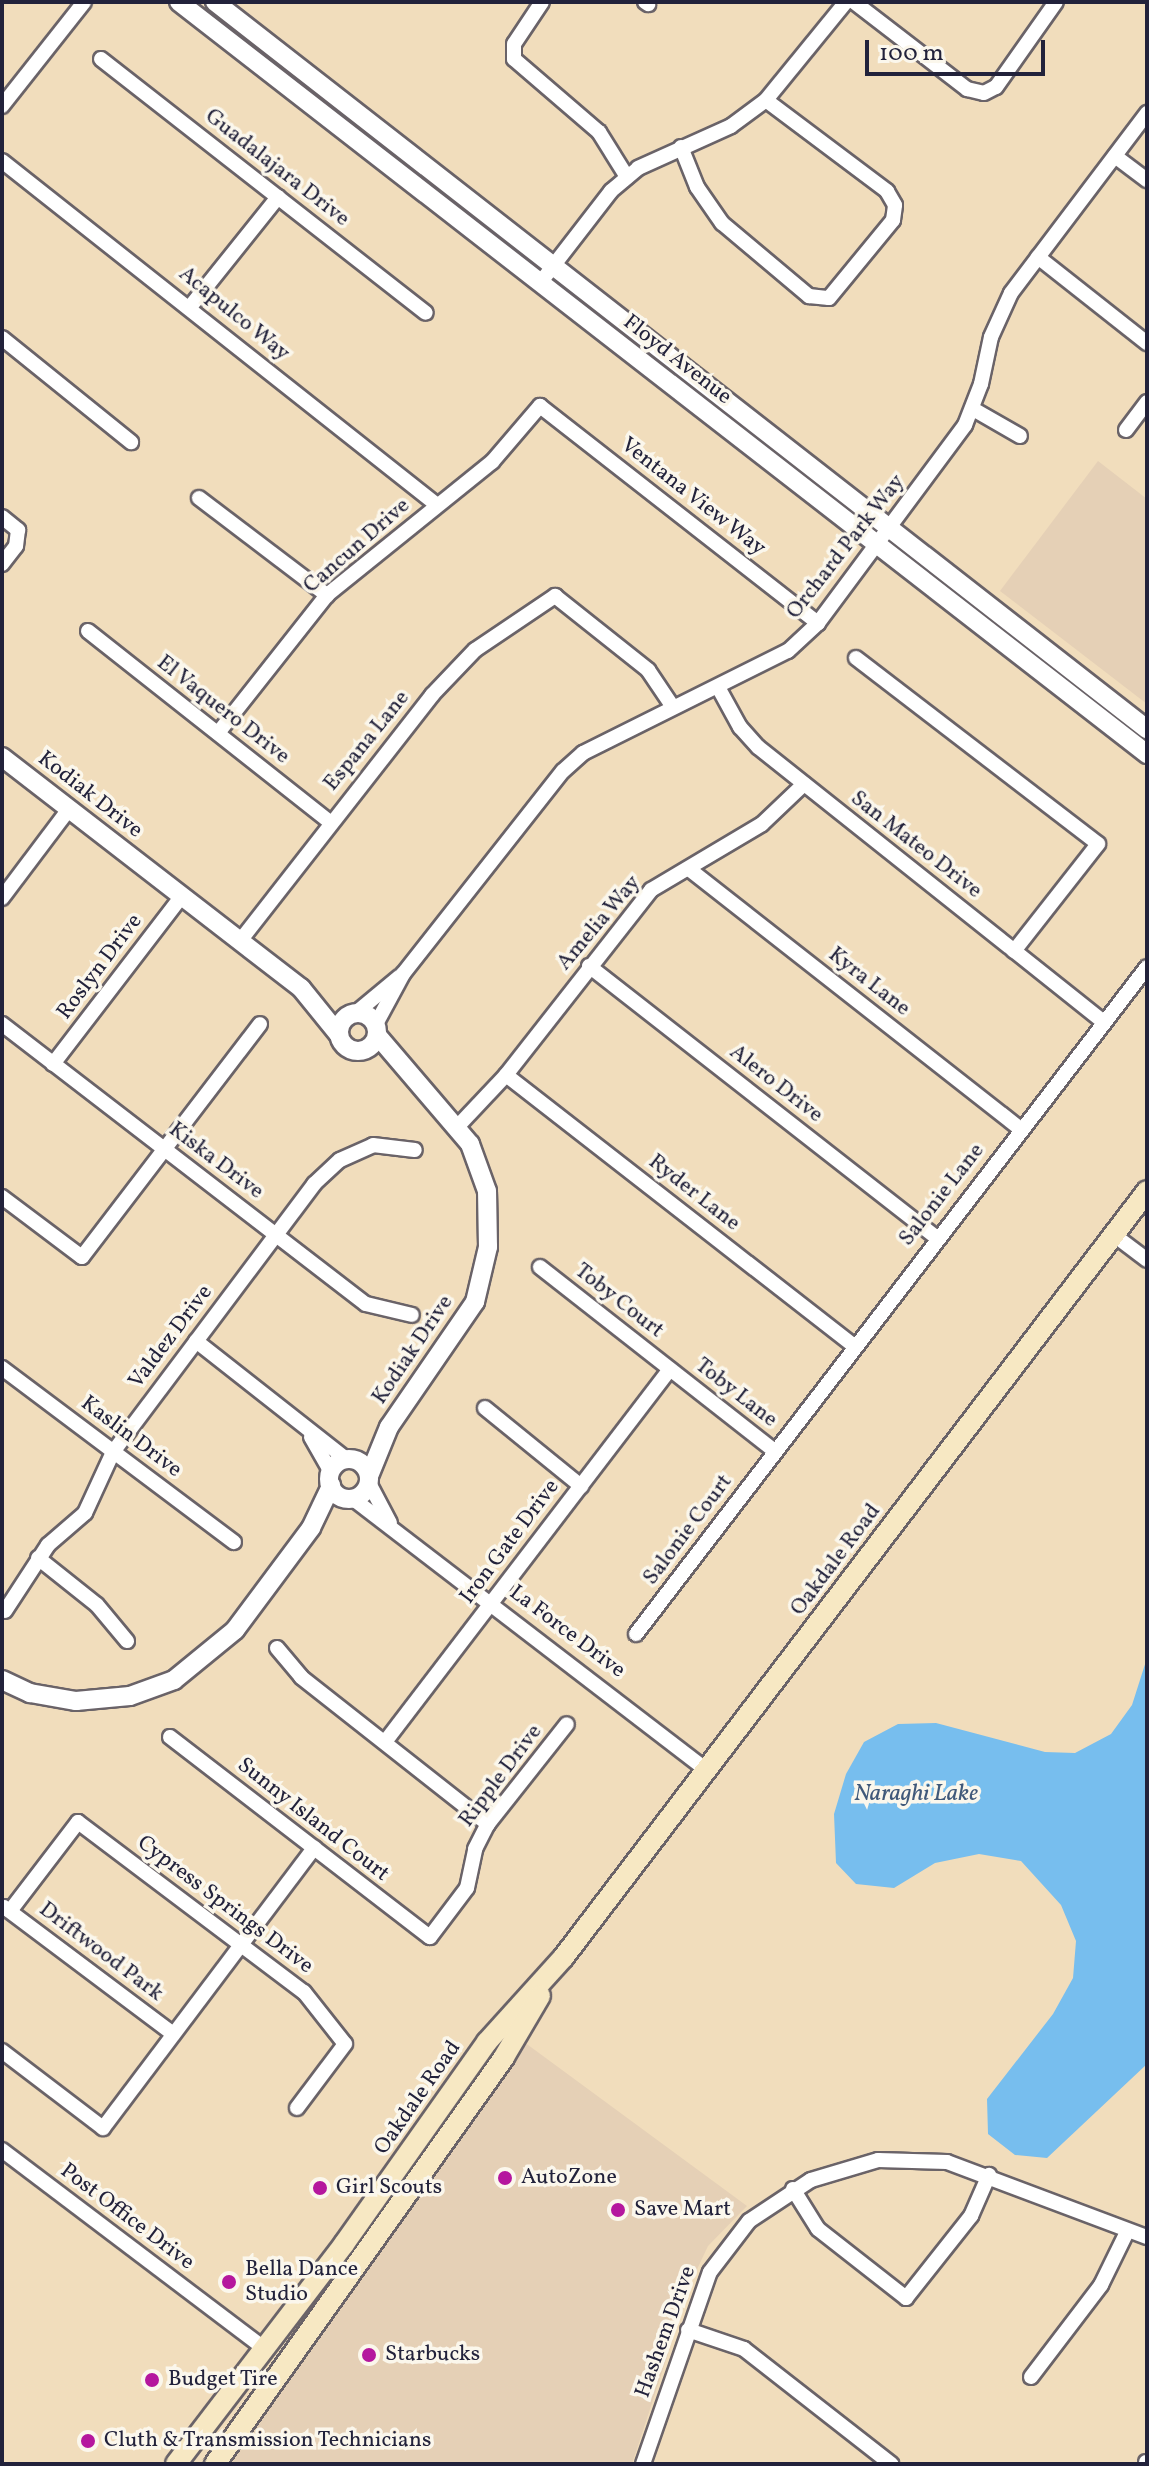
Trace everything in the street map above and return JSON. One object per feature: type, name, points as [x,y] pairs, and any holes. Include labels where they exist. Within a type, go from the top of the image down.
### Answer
[{"type":"main road","name":"Oakdale Road","points":[[176,2464],[487,2042],[563,1958],[1147,1191]]},
{"type":"main road","name":"Oakdale Road","points":[[215,2464],[504,2057],[563,1958]]},
{"type":"main road","points":[[427,2166],[432,2138],[469,2084],[487,2042]]},
{"type":"street","points":[[2,106],[84,2]]},
{"type":"street","name":"Floyd Avenue","points":[[179,2],[876,547],[1147,754]]},
{"type":"street","name":"Floyd Avenue","points":[[215,2],[1147,729]]},
{"type":"street","points":[[542,2],[514,44],[513,55],[517,66],[599,132],[627,177]]},
{"type":"street","points":[[540,283],[627,177],[681,147],[731,126],[766,100],[846,2]]},
{"type":"street","points":[[854,2],[967,89],[984,93],[996,87],[1056,2]]},
{"type":"street","name":"Guadalajara Drive","points":[[101,59],[426,313]]},
{"type":"street","points":[[681,147],[697,187],[722,223],[809,296],[824,299],[836,293],[893,220],[895,205],[887,191],[766,100]]},
{"type":"street","name":"Orchard Park Way","points":[[354,1013],[403,974],[563,771],[583,753],[788,651],[818,623],[973,409],[1000,314],[1038,257],[1147,113]]},
{"type":"street","points":[[1115,156],[1147,180]]},
{"type":"street","name":"Acapulco Way","points":[[2,161],[437,505]]},
{"type":"street","points":[[190,307],[278,197]]},
{"type":"street","points":[[1038,257],[1147,343]]},
{"type":"street","points":[[2,338],[131,442]]},
{"type":"street","points":[[1126,430],[1147,402]]},
{"type":"street","name":"Cancun Drive","points":[[218,733],[327,595],[492,462],[540,406]]},
{"type":"street","name":"Ventana View Way","points":[[540,406],[818,623]]},
{"type":"street","points":[[973,409],[1020,436]]},
{"type":"street","points":[[199,498],[327,595]]},
{"type":"street","points":[[2,517],[18,530],[16,546],[2,564]]},
{"type":"street","name":"Espana Lane","points":[[240,941],[331,823],[475,650],[555,596],[648,670],[673,707]]},
{"type":"street","name":"El Vaquero Drive","points":[[88,631],[331,823]]},
{"type":"street","points":[[856,658],[1098,844],[1014,951]]},
{"type":"street","name":"San Mateo Drive","points":[[718,687],[740,727],[804,784],[1104,1022]]},
{"type":"street","name":"Kodiak Drive","points":[[2,757],[301,988],[354,1013]]},
{"type":"street","name":"Amelia Way","points":[[458,1126],[506,1075],[651,890],[762,824],[804,784]]},
{"type":"street","points":[[2,898],[69,809]]},
{"type":"street","name":"Kyra Lane","points":[[689,869],[1021,1129]]},
{"type":"street","name":"Roslyn Drive","points":[[53,1064],[182,896]]},
{"type":"street","name":"Alero Drive","points":[[589,966],[936,1237]]},
{"type":"street","name":"Salonie Lane","points":[[775,1451],[936,1237],[1147,967]]},
{"type":"street","name":"Orchard Park Way","points":[[377,1030],[403,974]]},
{"type":"street","name":"Kodiak Drive","points":[[301,988],[339,1035]]},
{"type":"street","points":[[354,1013],[377,1030],[363,1050],[346,1046],[339,1035],[341,1022],[354,1013]]},
{"type":"street","name":"Kiska Drive","points":[[2,1024],[366,1304],[412,1315]]},
{"type":"street","points":[[2,1197],[82,1257],[260,1024]]},
{"type":"street","name":"Kodiak Drive","points":[[348,1459],[389,1427],[457,1335],[484,1274],[487,1191],[458,1126],[377,1030]]},
{"type":"street","name":"Kodiak Drive","points":[[363,1050],[419,1082]]},
{"type":"street","name":"Ryder Lane","points":[[506,1075],[855,1347]]},
{"type":"street","name":"Valdez Drive","points":[[5,1611],[38,1558],[85,1513],[113,1452],[276,1234],[340,1160],[373,1145],[415,1150]]},
{"type":"street","points":[[1114,1235],[1147,1260]]},
{"type":"street","name":"Toby Court","points":[[540,1267],[670,1369]]},
{"type":"street","name":"La Force Drive","points":[[196,1341],[306,1430],[348,1459],[365,1466],[369,1480],[398,1533]]},
{"type":"street","name":"Toby Lane","points":[[670,1369],[775,1451]]},
{"type":"street","name":"Iron Gate Drive","points":[[385,1742],[670,1369]]},
{"type":"street","name":"Kaslin Drive","points":[[4,1373],[234,1542]]},
{"type":"street","points":[[485,1408],[581,1486]]},
{"type":"street","name":"Kodiak Drive","points":[[369,1480],[389,1427]]},
{"type":"street","name":"La Force Drive","points":[[306,1430],[331,1479],[349,1498],[707,1770]]},
{"type":"street","name":"Salonie Court","points":[[636,1634],[775,1451]]},
{"type":"street","points":[[311,1528],[331,1479],[348,1459]]},
{"type":"street","points":[[2,1680],[30,1693],[76,1701],[130,1696],[174,1680],[222,1645],[311,1528],[369,1480]]},
{"type":"street","points":[[38,1558],[97,1605],[127,1641]]},
{"type":"street","points":[[277,1648],[301,1677],[488,1824]]},
{"type":"street","name":"Ripple Drive","points":[[430,1937],[467,1888],[475,1849],[488,1824],[567,1724]]},
{"type":"street","name":"Sunny Island Court","points":[[170,1737],[430,1937]]},
{"type":"street","name":"Cypress Springs Drive","points":[[6,1908],[78,1822],[304,1992],[345,2044],[297,2108]]},
{"type":"street","points":[[2,2051],[103,2128],[314,1848]]},
{"type":"street","name":"Driftwood Park","points":[[6,1908],[173,2034]]},
{"type":"street","name":"Post Office Drive","points":[[2,2150],[264,2348]]},
{"type":"street","name":"Hashem Drive","points":[[649,2462],[701,2289],[723,2252],[757,2214],[793,2189],[878,2160],[937,2161],[989,2175],[1127,2232],[1147,2237]]},
{"type":"street","points":[[793,2189],[818,2229],[906,2298],[971,2216],[989,2175]]},
{"type":"street","points":[[1031,2377],[1101,2285],[1127,2232]]},
{"type":"street","points":[[688,2330],[744,2349],[891,2464]]},
{"type":"shaded area","points":[[1098,461],[1147,499],[1147,704],[1000,591]]},
{"type":"shaded area","points":[[524,2042],[747,2206],[708,2246],[693,2278],[632,2464],[224,2464]]},
{"type":"water","name":"Naraghi Lake","points":[[1147,1658],[1147,2064],[1047,2158],[1015,2155],[988,2134],[987,2099],[1053,2014],[1073,1978],[1076,1941],[1061,1905],[1021,1861],[979,1854],[935,1863],[894,1888],[856,1884],[836,1863],[834,1814],[846,1774],[864,1742],[898,1724],[936,1723],[1045,1752],[1075,1753],[1111,1734],[1132,1705]]},
{"type":"place","name":"AutoZone","points":[[505,2178]]},
{"type":"place","name":"Girl Scouts","points":[[320,2188]]},
{"type":"place","name":"Save Mart","points":[[618,2210]]},
{"type":"place","name":"Bella Dance Studio","points":[[229,2282]]},
{"type":"place","name":"Starbucks","points":[[369,2355]]},
{"type":"place","name":"Budget Tire","points":[[152,2380]]},
{"type":"place","name":"Cluth & Transmission Technicians","points":[[88,2441]]}]
